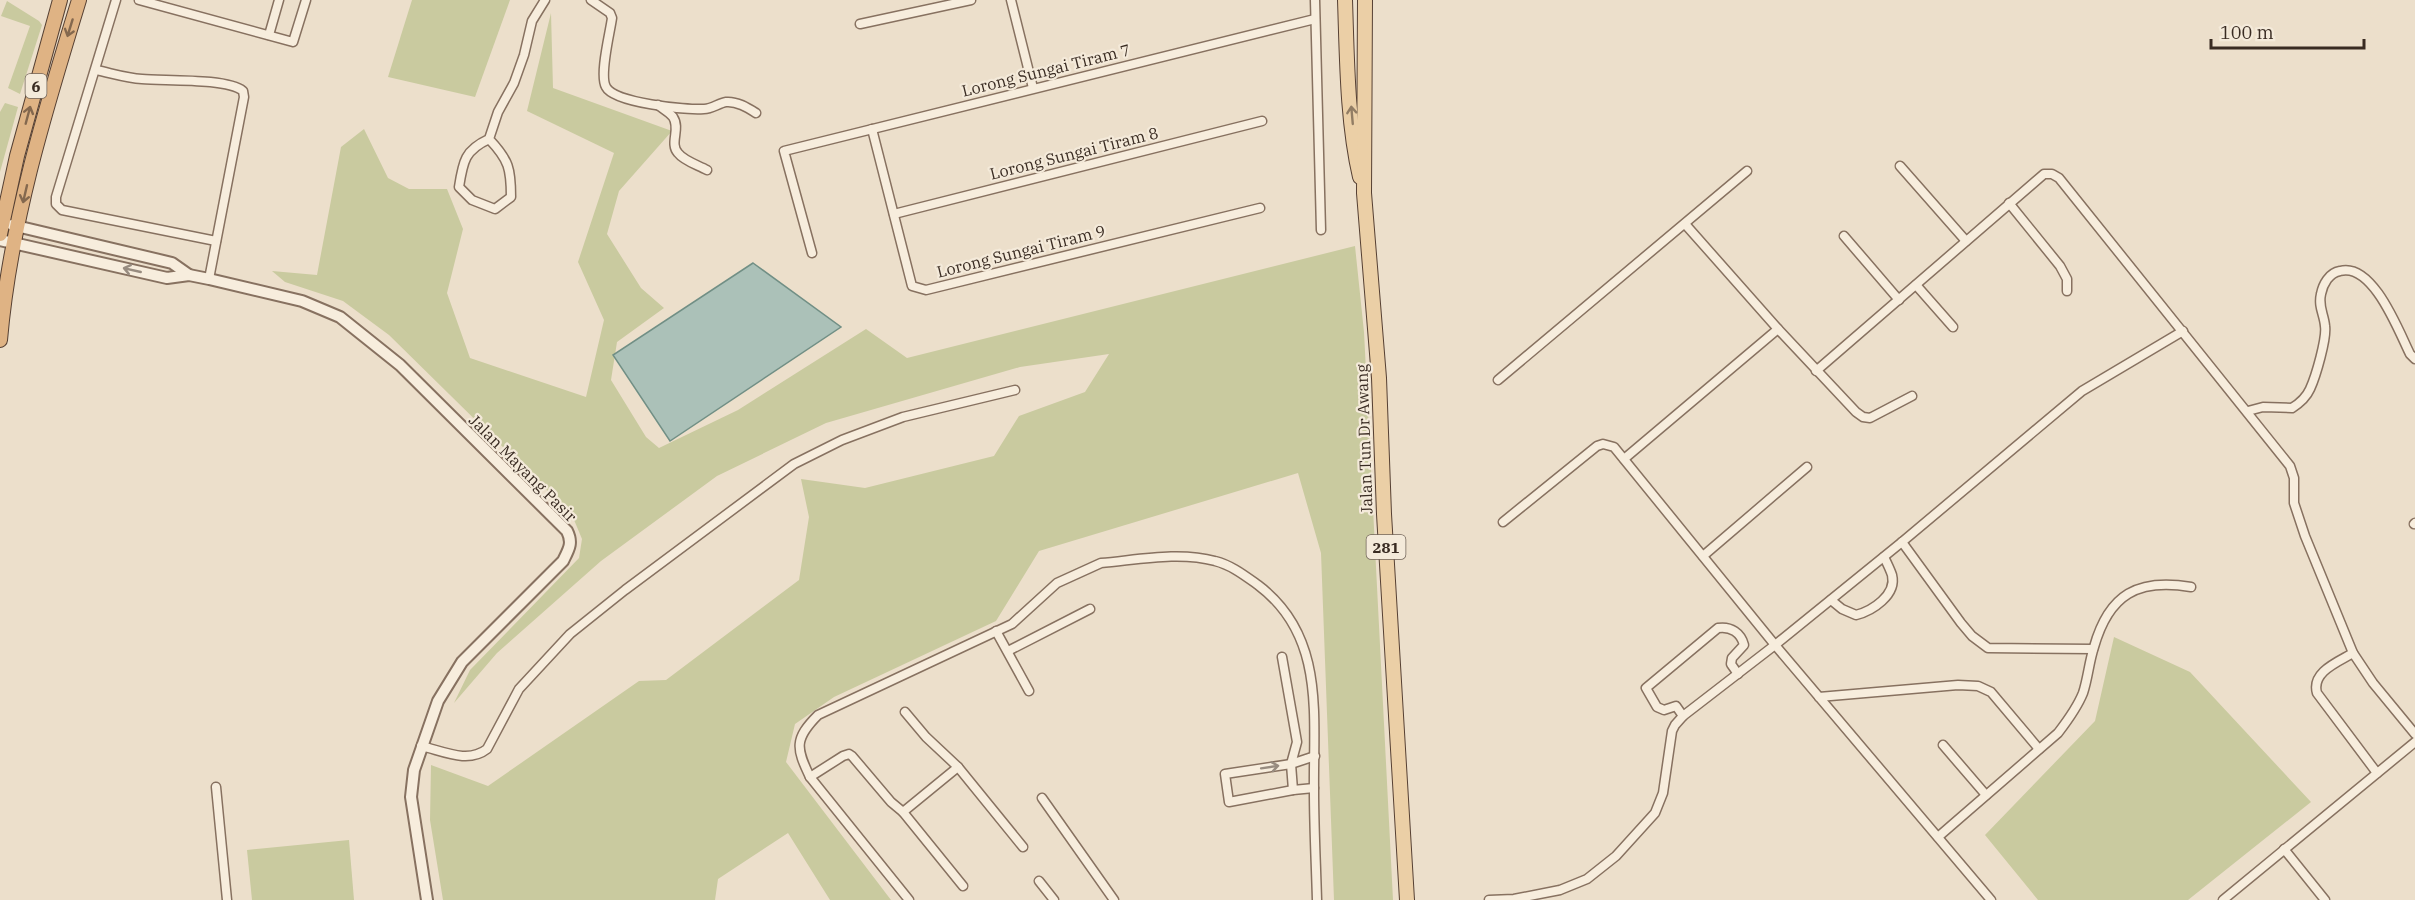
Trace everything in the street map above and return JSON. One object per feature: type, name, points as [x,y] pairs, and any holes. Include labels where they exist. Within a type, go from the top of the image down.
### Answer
[{"type":"highway","name":"6","points":[[1,229],[13,172],[60,0]]},
{"type":"highway","name":"6","points":[[0,340],[7,242],[18,226],[32,162],[79,0]]},
{"type":"highway","points":[[0,203],[13,172]]},
{"type":"main road","name":"Jalan Tun Dr Awang","points":[[1345,0],[1347,61],[1356,158],[1364,193]]},
{"type":"main road","name":"Jalan Tun Dr Awang","points":[[1365,0],[1364,193],[1379,378],[1384,514],[1407,900]]},
{"type":"street","points":[[116,0],[56,197],[56,204],[62,210],[216,241]]},
{"type":"street","points":[[139,0],[293,42],[306,0]]},
{"type":"street","points":[[269,35],[279,0]]},
{"type":"street","points":[[489,140],[503,154],[511,171],[511,197],[495,209],[472,200],[459,187],[462,165],[472,147],[489,140],[498,112],[513,84],[532,21],[545,0]]},
{"type":"street","points":[[591,0],[610,13],[612,18],[604,77],[606,88],[622,98],[658,105],[705,109],[727,102],[747,107],[756,113]]},
{"type":"street","points":[[860,24],[971,0]]},
{"type":"street","points":[[1011,0],[1033,88]]},
{"type":"street","points":[[1315,0],[1321,230]]},
{"type":"street","name":"Lorong Sungai Tiram 7","points":[[812,254],[784,151],[1315,19]]},
{"type":"street","points":[[96,70],[139,79],[211,82],[238,87],[243,91],[209,279]]},
{"type":"street","points":[[658,105],[672,116],[675,122],[676,152],[706,170]]},
{"type":"street","name":"Lorong Sungai Tiram 8","points":[[894,214],[1262,121]]},
{"type":"street","name":"Lorong Sungai Tiram 9","points":[[872,129],[912,285],[926,290],[1260,208]]},
{"type":"street","points":[[1899,166],[1966,241]]},
{"type":"street","points":[[1498,381],[1747,171]]},
{"type":"street","points":[[1816,371],[2044,174],[2052,174],[2059,178],[2290,466],[2294,478],[2294,504],[2305,537],[2353,653],[2373,683],[2415,734]]},
{"type":"street","points":[[2009,203],[2060,266],[2067,279],[2067,291]]},
{"type":"street","points":[[1685,224],[1816,371],[1863,417],[1870,418],[1912,396]]},
{"type":"street","name":"Jalan Mayang Pasir","points":[[1,229],[18,226],[172,263],[189,275]]},
{"type":"street","points":[[1844,236],[1899,300]]},
{"type":"street","name":"Jalan Mayang Pasir","points":[[7,242],[168,278],[189,275],[209,279],[302,302],[340,318],[400,364],[567,531],[571,539],[570,548],[563,561],[462,662],[438,701],[414,770],[411,797],[427,900]]},
{"type":"street","points":[[2248,411],[2263,407],[2292,408],[2305,398],[2311,388],[2324,337],[2325,325],[2319,302],[2321,292],[2326,281],[2337,271],[2345,270],[2365,278],[2381,294],[2410,354],[2415,359]]},
{"type":"street","points":[[1916,285],[1953,327]]},
{"type":"street","points":[[1624,459],[1778,329]]},
{"type":"street","points":[[1489,900],[1514,899],[1560,890],[1587,879],[1616,856],[1655,813],[1664,793],[1672,731],[1683,716],[1832,600],[2082,391],[2183,332]]},
{"type":"street","points":[[421,746],[467,758],[478,756],[487,749],[519,689],[570,634],[794,464],[842,440],[903,417],[1014,390]]},
{"type":"street","points":[[1503,522],[1597,446],[1608,444],[1624,459],[1775,645],[1991,900]]},
{"type":"street","points":[[1703,556],[1807,467]]},
{"type":"street","points":[[1902,542],[1961,623],[1972,636],[1988,648],[2093,649]]},
{"type":"street","points":[[909,900],[810,777],[800,755],[799,740],[806,727],[818,715],[1020,618],[1036,600],[1057,583],[1093,565],[1188,556],[1215,561],[1237,570],[1261,588],[1279,603],[1294,624],[1305,648],[1310,668],[1315,756],[1317,900]]},
{"type":"street","points":[[1832,600],[1842,609],[1856,615],[1873,608],[1887,595],[1892,586],[1893,576],[1884,557]]},
{"type":"street","points":[[1938,837],[2058,733],[2073,712],[2088,676],[2093,649],[2105,617],[2119,601],[2139,587],[2160,583],[2191,587]]},
{"type":"street","points":[[1008,651],[1090,609]]},
{"type":"street","points":[[1683,716],[1676,706],[1664,710],[1657,707],[1646,688],[1718,628],[1731,628],[1742,639],[1744,645],[1732,658],[1731,664],[1738,674]]},
{"type":"street","points":[[996,631],[1029,691]]},
{"type":"street","points":[[2353,653],[2327,668],[2317,679],[2317,693],[2377,773]]},
{"type":"street","points":[[1282,657],[1297,742],[1291,764],[1293,790]]},
{"type":"street","points":[[1819,697],[1958,685],[1978,686],[1991,692],[2039,749]]},
{"type":"street","points":[[905,712],[926,737],[958,766],[1023,847]]},
{"type":"street","points":[[2223,900],[2415,742]]},
{"type":"street","points":[[1943,745],[1986,795]]},
{"type":"street","points":[[810,777],[849,754],[891,802],[903,812],[963,886]]},
{"type":"street","points":[[1314,788],[1229,802],[1225,774],[1291,764],[1315,756]]},
{"type":"street","points":[[903,812],[958,766]]},
{"type":"street","points":[[216,787],[227,900]]},
{"type":"street","points":[[1042,798],[1114,900]]},
{"type":"street","points":[[2284,849],[2325,900]]},
{"type":"street","points":[[1039,881],[1054,900]]},
{"type":"green space","points":[[412,0],[510,0],[475,97],[388,77]]},
{"type":"green space","points":[[7,1],[42,25],[20,94],[8,88],[30,26],[1,16]]},
{"type":"green space","points":[[551,13],[553,88],[672,131],[619,191],[607,234],[641,288],[664,308],[617,342],[611,380],[646,437],[659,448],[738,410],[866,329],[907,358],[1355,246],[1364,332],[1393,900],[1334,900],[1321,553],[1298,473],[1039,551],[996,621],[834,697],[795,724],[786,762],[891,900],[830,900],[788,833],[718,879],[715,900],[443,900],[430,820],[431,765],[488,786],[639,681],[666,680],[799,580],[809,517],[801,479],[865,488],[994,456],[1019,416],[1085,392],[1109,354],[1020,367],[826,423],[717,476],[601,561],[497,653],[454,703],[470,670],[579,558],[582,539],[572,515],[389,335],[343,301],[285,282],[272,271],[317,275],[341,147],[364,129],[388,178],[409,189],[447,189],[463,229],[447,293],[470,358],[586,397],[604,320],[578,262],[614,153],[527,111]]},
{"type":"green space","points":[[5,103],[18,107],[0,172],[0,112]]},
{"type":"green space","points":[[2114,637],[2190,672],[2311,802],[2188,900],[2038,900],[1985,835],[2095,721]]},
{"type":"green space","points":[[349,840],[354,900],[252,900],[247,850]]},
{"type":"shaded area","points":[[753,263],[841,327],[670,441],[613,355]]}]
